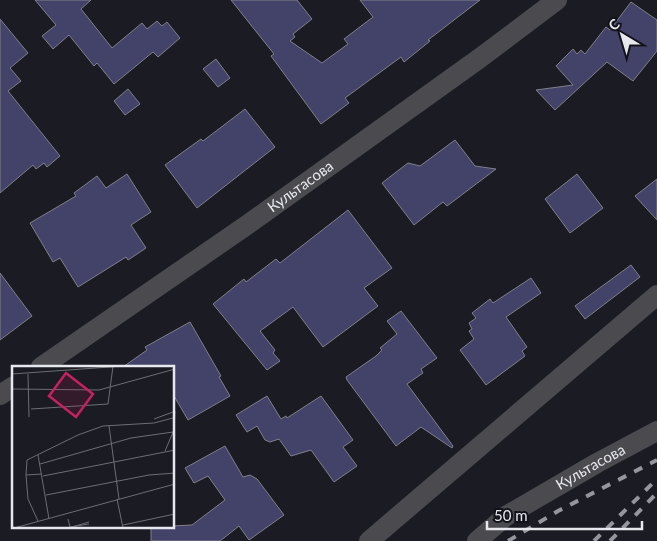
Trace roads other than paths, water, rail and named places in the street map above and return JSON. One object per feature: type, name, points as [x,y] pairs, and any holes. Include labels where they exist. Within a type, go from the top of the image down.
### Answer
[{"type":"street","name":"Культасова","points":[[42,366],[247,225],[487,53],[557,0]]},
{"type":"street","points":[[369,541],[657,295]]},
{"type":"street","points":[[0,395],[12,387]]},
{"type":"street","name":"Культасова","points":[[478,541],[506,516],[596,463],[657,431]]},
{"type":"railway","points":[[508,541],[558,511],[657,460]]},
{"type":"railway","points":[[594,541],[657,479]]},
{"type":"railway","points":[[610,541],[657,493]]}]
